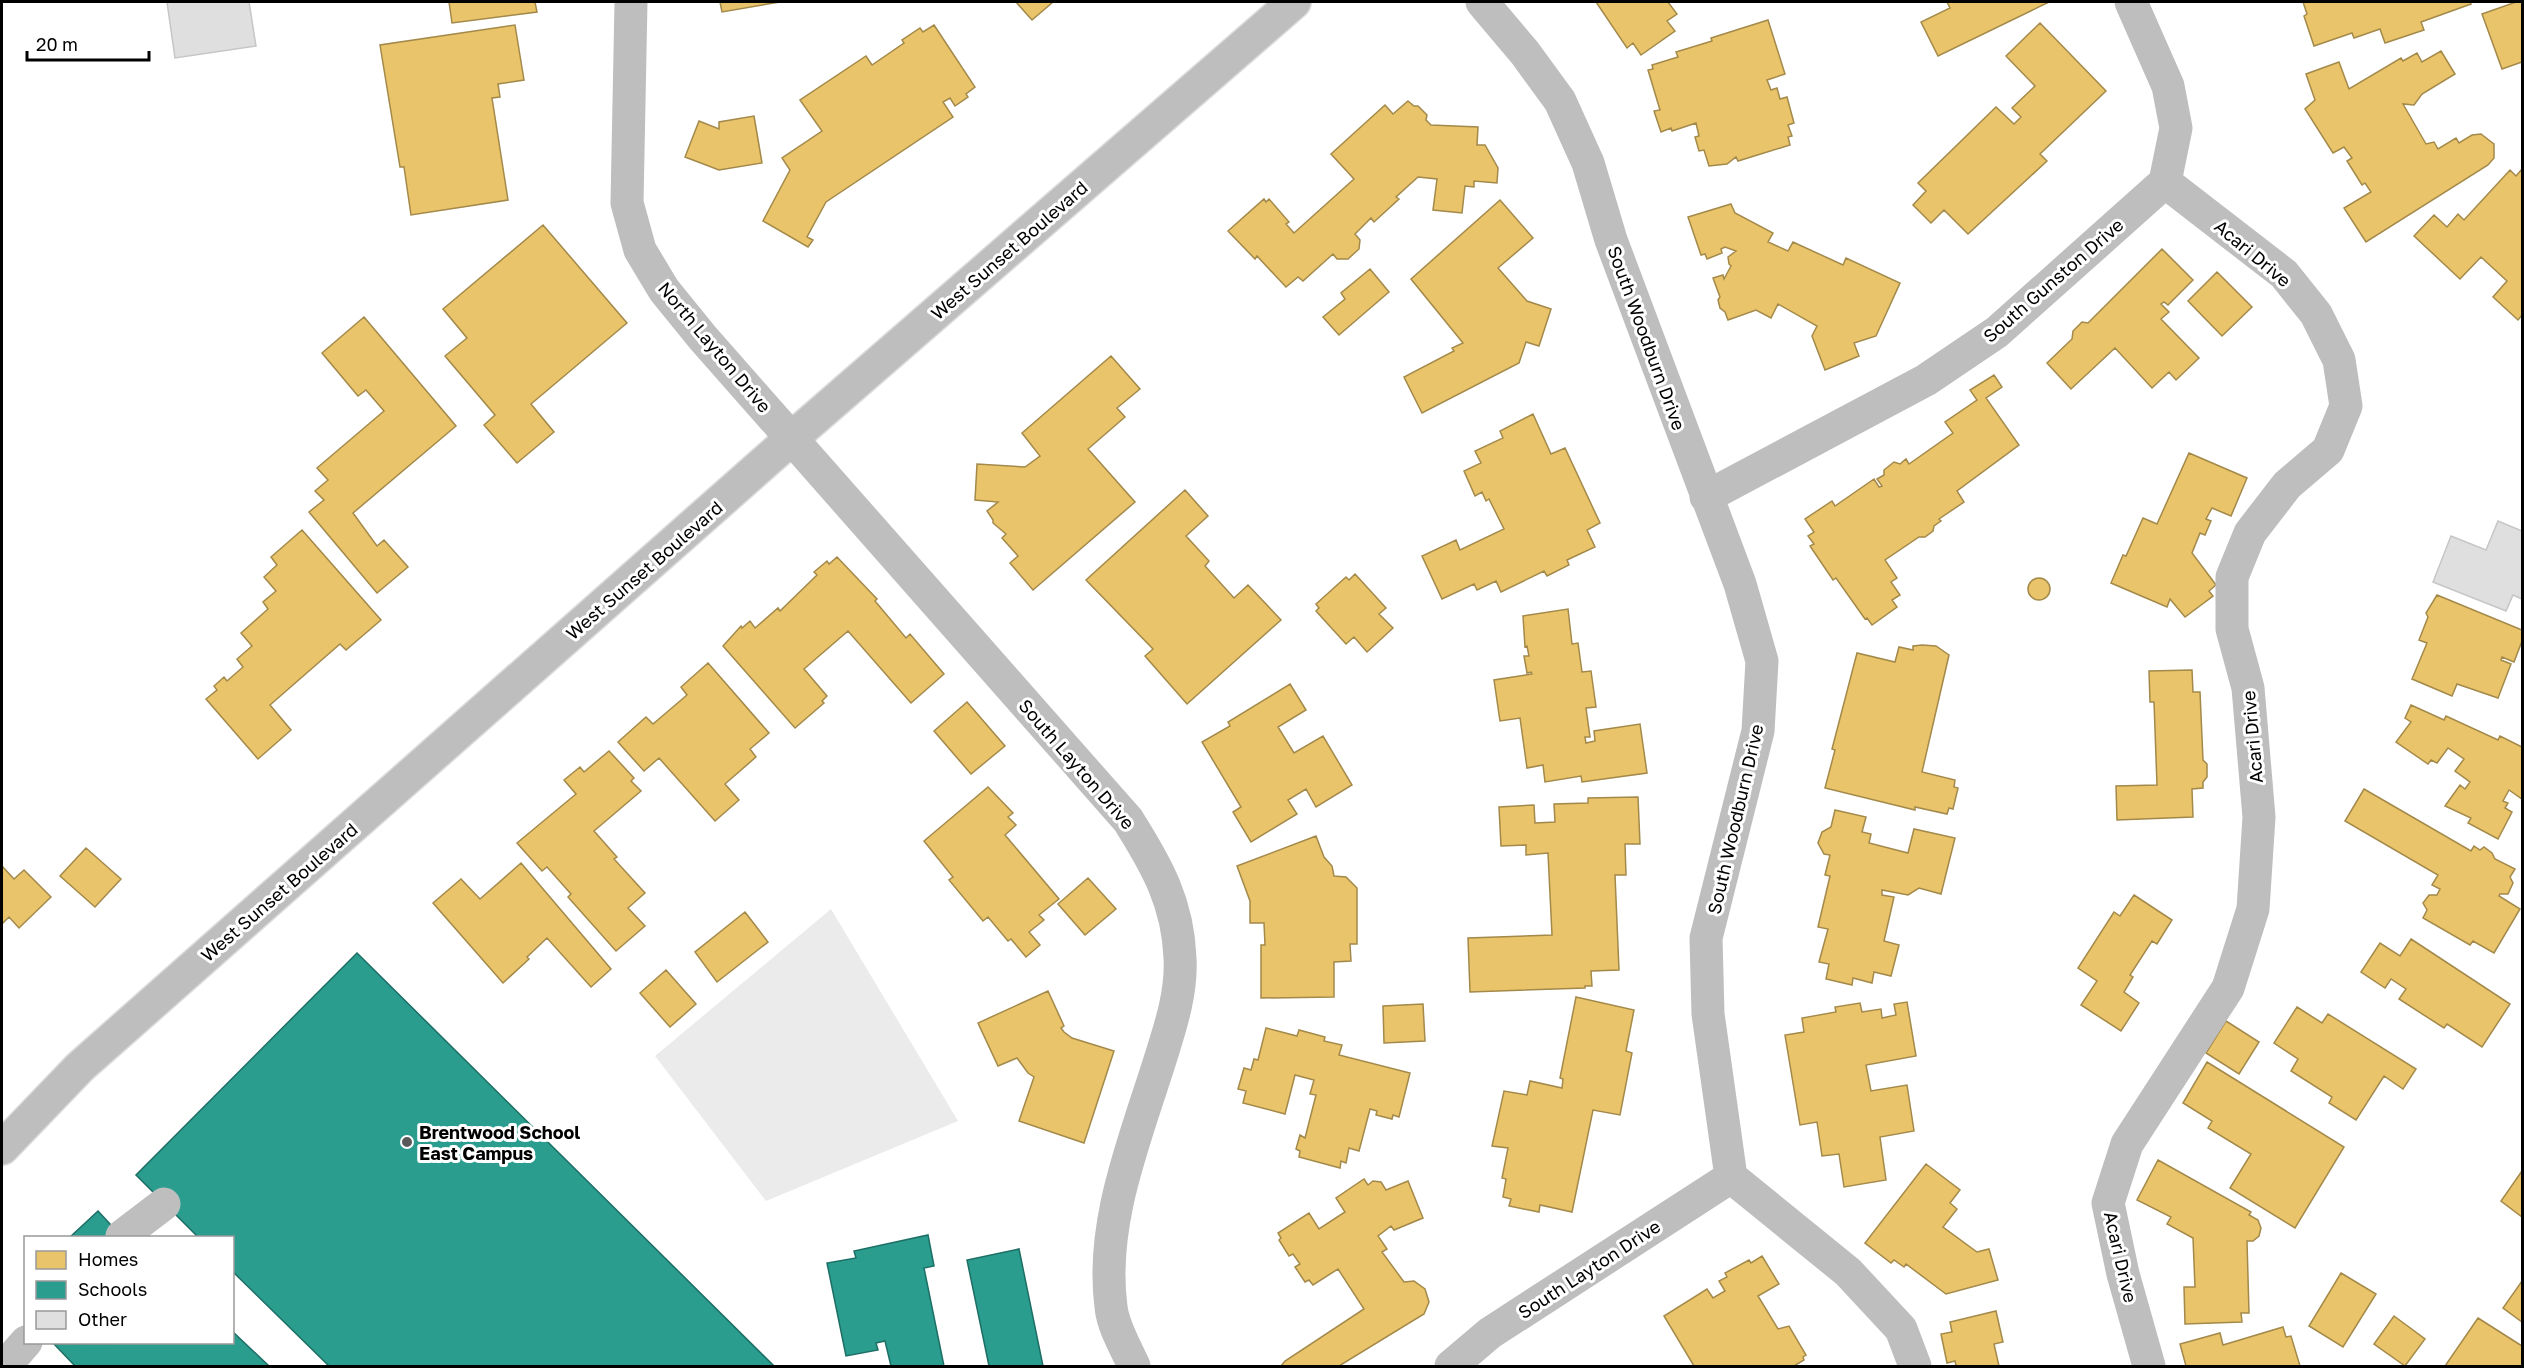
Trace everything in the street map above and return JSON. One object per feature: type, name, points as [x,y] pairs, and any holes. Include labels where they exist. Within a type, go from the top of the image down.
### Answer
[{"type":"street","name":"North Layton Drive","points":[[631,2],[627,203],[640,250],[664,290],[792,438]]},
{"type":"street","name":"West Sunset Boulevard","points":[[2,1148],[80,1068],[792,438],[1294,2]]},
{"type":"street","name":"South Woodburn Drive","points":[[1482,2],[1525,53],[1560,101],[1588,162],[1611,240],[1740,584],[1762,661],[1758,731],[1706,938],[1708,1014],[1731,1177]]},
{"type":"street","points":[[2131,2],[2168,86],[2176,128],[2165,182]]},
{"type":"street","name":"South Gunston Drive","points":[[1706,497],[1926,380],[1997,332],[2165,182]]},
{"type":"street","name":"Acari Drive","points":[[2149,1366],[2123,1274],[2108,1203],[2127,1144],[2228,988],[2253,909],[2259,817],[2248,688],[2232,628],[2232,576],[2250,533],[2287,485],[2328,450],[2346,406],[2339,360],[2316,314],[2284,274],[2165,182]]},
{"type":"street","name":"South Layton Drive","points":[[792,438],[1128,820],[1157,867],[1174,912],[1180,959],[1174,1012],[1120,1191],[1108,1249],[1111,1309],[1134,1366]]},
{"type":"street","name":"South Layton Drive","points":[[1451,1366],[1490,1333],[1731,1177]]},
{"type":"street","points":[[1731,1177],[1848,1272],[1901,1329],[1915,1366]]},
{"type":"street","points":[[122,1236],[164,1204]]},
{"type":"street","points":[[6,1366],[24,1344]]},
{"type":"shaded area","points":[[831,909],[958,1121],[766,1201],[655,1056]]},
{"type":"building: Homes","points":[[449,2],[535,2],[537,12],[452,23]]},
{"type":"building: Homes","points":[[720,2],[780,2],[722,12]]},
{"type":"building: Homes","points":[[1016,2],[1053,2],[1032,20]]},
{"type":"building: Homes","points":[[1596,2],[1668,2],[1677,14],[1667,21],[1675,31],[1641,55],[1633,43],[1627,48]]},
{"type":"building: Homes","points":[[1947,2],[2049,2],[1938,56],[1921,22],[1950,8]]},
{"type":"building: Homes","points":[[2303,2],[2470,2],[2471,4],[2421,22],[2424,30],[2385,43],[2380,29],[2354,38],[2352,33],[2314,46],[2304,16],[2307,14]]},
{"type":"building: Homes","points":[[2522,2],[2522,62],[2502,69],[2482,14]]},
{"type":"building: Homes","points":[[1768,20],[1785,74],[1767,80],[1771,90],[1777,88],[1780,99],[1787,97],[1794,123],[1788,125],[1792,136],[1788,137],[1790,145],[1738,161],[1736,157],[1727,164],[1709,166],[1704,150],[1699,151],[1695,137],[1699,136],[1696,123],[1661,132],[1654,111],[1660,110],[1648,70],[1653,69],[1652,65],[1678,57],[1676,52]]},
{"type":"building: Homes","points":[[2040,23],[2106,91],[2040,154],[2047,161],[1968,234],[1944,210],[1931,223],[1913,205],[1926,191],[1918,183],[1996,107],[2014,124],[2021,117],[2012,108],[2035,86],[2006,56]]},
{"type":"building: Homes","points":[[515,25],[524,80],[498,84],[500,97],[492,98],[508,200],[411,215],[404,167],[400,167],[380,45]]},
{"type":"building: Homes","points":[[934,25],[975,87],[966,94],[968,97],[955,106],[950,98],[943,102],[953,117],[826,202],[807,237],[813,240],[808,247],[763,221],[790,170],[782,158],[822,131],[800,100],[866,56],[872,65],[904,43],[902,40],[920,28],[923,32]]},
{"type":"building: Homes","points":[[2441,51],[2455,74],[2422,94],[2414,105],[2403,104],[2426,144],[2434,142],[2438,149],[2456,138],[2459,143],[2472,135],[2481,134],[2494,144],[2494,158],[2488,165],[2366,242],[2344,208],[2371,192],[2365,183],[2362,185],[2347,161],[2352,158],[2344,147],[2333,153],[2305,109],[2315,100],[2306,74],[2339,62],[2349,89],[2401,58],[2403,61],[2417,53],[2422,62]]},
{"type":"building: Homes","points":[[1408,101],[1418,106],[1427,115],[1426,120],[1431,125],[1478,127],[1477,145],[1485,145],[1498,168],[1497,183],[1474,181],[1474,187],[1465,186],[1462,213],[1433,210],[1437,179],[1418,177],[1374,222],[1371,218],[1355,234],[1360,240],[1359,249],[1348,259],[1337,259],[1333,254],[1303,281],[1298,277],[1286,287],[1257,256],[1255,259],[1228,231],[1264,199],[1266,202],[1269,199],[1289,222],[1286,224],[1294,233],[1354,179],[1331,154],[1385,105],[1393,114]]},
{"type":"building: Homes","points":[[754,116],[762,163],[719,170],[685,157],[699,121],[719,129],[719,122]]},
{"type":"building: Homes","points":[[2522,169],[2522,315],[2518,320],[2493,297],[2507,281],[2481,257],[2460,279],[2414,236],[2434,215],[2447,227],[2458,214],[2464,220],[2510,170],[2516,176]]},
{"type":"building: Homes","points":[[1500,200],[1533,238],[1498,268],[1527,301],[1551,309],[1539,346],[1526,342],[1519,363],[1422,413],[1404,377],[1454,351],[1452,348],[1463,343],[1411,279]]},
{"type":"building: Homes","points":[[1731,204],[1735,213],[1773,233],[1768,242],[1788,251],[1793,242],[1843,265],[1846,258],[1900,283],[1876,336],[1854,343],[1859,356],[1825,370],[1812,336],[1817,326],[1778,304],[1771,318],[1756,310],[1728,320],[1725,312],[1720,308],[1718,300],[1720,297],[1713,278],[1723,275],[1724,279],[1731,266],[1728,257],[1736,251],[1725,247],[1721,249],[1722,253],[1707,259],[1705,254],[1701,255],[1688,217]]},
{"type":"building: Homes","points":[[543,225],[627,323],[531,404],[554,432],[517,463],[484,425],[495,415],[445,356],[467,338],[443,309]]},
{"type":"building: Homes","points":[[2162,249],[2193,280],[2168,305],[2164,302],[2161,304],[2169,312],[2161,319],[2199,358],[2176,380],[2169,372],[2152,388],[2115,348],[2071,389],[2047,363],[2072,339],[2073,331],[2082,322],[2088,323]]},
{"type":"building: Homes","points":[[1370,269],[1389,292],[1339,335],[1323,317],[1345,299],[1341,293]]},
{"type":"building: Homes","points":[[2217,272],[2252,307],[2222,336],[2188,301]]},
{"type":"building: Homes","points":[[364,317],[456,426],[353,513],[377,546],[384,540],[408,567],[377,593],[309,512],[324,500],[315,491],[328,480],[317,468],[384,411],[366,390],[358,396],[322,353]]},
{"type":"building: Homes","points":[[1111,356],[1140,389],[1117,408],[1125,417],[1088,449],[1135,502],[1033,590],[1010,563],[1018,556],[1002,538],[1006,534],[993,523],[987,511],[998,502],[975,500],[977,464],[1025,467],[1040,456],[1022,433]]},
{"type":"building: Homes","points":[[1994,375],[2002,387],[1986,398],[2019,445],[1957,491],[1964,502],[1939,519],[1941,521],[1934,526],[1933,531],[1925,537],[1919,537],[1885,560],[1897,578],[1891,582],[1900,595],[1892,600],[1897,607],[1872,625],[1867,618],[1865,619],[1836,578],[1833,580],[1810,546],[1814,544],[1808,536],[1814,532],[1805,519],[1832,501],[1835,506],[1874,479],[1879,487],[1882,486],[1877,479],[1884,475],[1884,470],[1894,462],[1900,464],[1906,459],[1909,464],[1953,433],[1945,422],[1977,400],[1970,390]]},
{"type":"building: Homes","points":[[1533,414],[1551,454],[1565,448],[1600,523],[1587,530],[1595,547],[1567,560],[1569,565],[1547,576],[1544,571],[1501,592],[1496,581],[1477,590],[1474,584],[1442,599],[1422,556],[1456,540],[1460,550],[1504,529],[1489,499],[1486,501],[1482,492],[1475,496],[1464,471],[1481,463],[1475,451],[1503,438],[1500,431]]},
{"type":"building: Homes","points":[[2189,453],[2247,478],[2231,516],[2212,508],[2206,519],[2211,521],[2205,535],[2200,533],[2192,553],[2216,585],[2209,591],[2213,596],[2185,617],[2170,599],[2167,607],[2111,583],[2143,518],[2157,524]]},
{"type":"building: Homes","points":[[1185,490],[1208,516],[1186,536],[1209,561],[1205,566],[1234,598],[1248,585],[1281,620],[1187,704],[1145,656],[1153,649],[1086,580]]},
{"type":"building: Homes","points":[[302,530],[381,620],[346,650],[340,644],[270,705],[291,730],[258,759],[206,699],[217,690],[214,686],[224,677],[227,681],[243,667],[237,659],[252,646],[241,633],[268,609],[263,602],[276,591],[264,577],[277,565],[271,557]]},
{"type":"building: Homes","points":[[837,557],[877,599],[875,601],[906,638],[910,634],[944,674],[911,703],[848,631],[804,669],[827,696],[822,701],[824,703],[795,728],[723,646],[741,626],[742,628],[750,621],[755,628],[778,608],[780,611],[817,575],[814,572],[827,561],[829,564]]},
{"type":"building: Homes","points":[[1355,574],[1386,608],[1379,614],[1393,628],[1367,652],[1354,637],[1346,644],[1316,611],[1319,608],[1316,604],[1346,577],[1349,580]]},
{"type":"building: Homes","points":[[2039,578],[2047,581],[2050,589],[2047,597],[2039,600],[2031,597],[2028,589],[2031,581]]},
{"type":"building: Homes","points":[[2437,595],[2522,630],[2522,641],[2514,662],[2502,657],[2501,660],[2511,664],[2498,698],[2457,684],[2452,696],[2412,679],[2427,643],[2419,640],[2428,617],[2426,613]]},
{"type":"building: Homes","points":[[1568,609],[1572,644],[1578,643],[1582,672],[1591,671],[1596,707],[1586,708],[1590,737],[1585,737],[1586,743],[1595,741],[1594,731],[1640,724],[1647,773],[1582,782],[1581,776],[1545,782],[1543,765],[1527,768],[1520,718],[1500,721],[1494,680],[1532,674],[1527,673],[1524,656],[1529,656],[1527,646],[1525,647],[1523,616]]},
{"type":"building: Homes","points":[[1913,646],[1936,646],[1949,655],[1922,772],[1955,780],[1954,787],[1958,788],[1953,809],[1949,808],[1947,814],[1915,807],[1915,810],[1825,788],[1835,750],[1832,749],[1857,653],[1895,662],[1899,647],[1913,650]]},
{"type":"building: Homes","points":[[708,663],[769,733],[750,749],[756,757],[725,784],[739,800],[715,821],[659,758],[644,771],[618,742],[646,717],[653,724],[687,695],[681,687]]},
{"type":"building: Homes","points":[[2192,670],[2193,692],[2200,692],[2203,760],[2207,764],[2207,777],[2203,782],[2203,788],[2192,789],[2193,817],[2117,820],[2116,786],[2157,785],[2154,702],[2150,702],[2149,671]]},
{"type":"building: Homes","points":[[1290,684],[1306,710],[1278,727],[1294,753],[1323,736],[1352,785],[1316,807],[1306,789],[1288,800],[1297,814],[1251,842],[1233,812],[1241,807],[1202,742],[1230,726],[1228,722]]},
{"type":"building: Homes","points":[[967,702],[1005,746],[971,774],[934,731]]},
{"type":"building: Homes","points":[[2411,705],[2444,720],[2446,716],[2498,740],[2500,736],[2522,747],[2522,799],[2509,790],[2503,801],[2508,803],[2505,808],[2512,812],[2498,839],[2468,823],[2471,818],[2445,806],[2460,785],[2465,789],[2470,782],[2455,771],[2464,759],[2448,748],[2437,763],[2431,760],[2428,764],[2396,742],[2411,722],[2405,718]]},
{"type":"building: Homes","points":[[609,751],[634,778],[631,781],[641,791],[594,831],[617,857],[614,859],[645,893],[628,908],[645,926],[616,951],[568,897],[571,894],[547,867],[542,871],[517,843],[576,794],[564,780],[580,767],[584,772]]},
{"type":"building: Homes","points":[[988,787],[1013,813],[1008,817],[1016,825],[1005,835],[1059,899],[1039,915],[1044,920],[1029,932],[1040,945],[1026,957],[1011,939],[1008,941],[988,917],[983,921],[949,880],[953,877],[924,841]]},
{"type":"building: Homes","points":[[2364,789],[2471,851],[2474,846],[2480,850],[2484,847],[2492,853],[2495,859],[2515,869],[2510,877],[2513,883],[2508,894],[2499,896],[2520,909],[2494,953],[2473,941],[2470,945],[2423,918],[2427,910],[2423,903],[2429,895],[2437,895],[2440,889],[2432,885],[2438,875],[2345,821]]},
{"type":"building: Homes","points":[[1638,797],[1640,844],[1625,844],[1626,875],[1615,875],[1619,970],[1591,971],[1592,986],[1585,986],[1585,988],[1470,992],[1468,938],[1552,935],[1548,853],[1526,855],[1526,845],[1501,846],[1499,807],[1534,805],[1535,823],[1555,822],[1554,804],[1588,803],[1588,798]]},
{"type":"building: Homes","points":[[1835,810],[1866,817],[1862,832],[1871,834],[1869,843],[1908,853],[1914,829],[1955,838],[1941,894],[1919,888],[1908,895],[1882,890],[1882,895],[1894,897],[1884,941],[1899,945],[1891,976],[1874,972],[1872,983],[1853,978],[1852,985],[1826,979],[1829,964],[1819,962],[1828,929],[1818,927],[1830,876],[1825,875],[1830,855],[1824,854],[1818,843],[1822,832],[1831,827]]},
{"type":"building: Homes","points":[[1316,836],[1324,857],[1332,866],[1334,876],[1346,877],[1357,888],[1357,944],[1350,944],[1351,961],[1334,962],[1334,997],[1261,998],[1261,945],[1265,945],[1264,923],[1250,923],[1250,901],[1237,866]]},
{"type":"building: Homes","points":[[86,848],[121,879],[95,907],[60,876]]},
{"type":"building: Homes","points":[[521,863],[611,969],[591,987],[547,938],[527,957],[529,959],[503,983],[433,903],[461,879],[480,899]]},
{"type":"building: Homes","points":[[2,866],[14,879],[24,870],[51,897],[19,928],[9,917],[2,924]]},
{"type":"building: Homes","points":[[1088,878],[1116,909],[1085,935],[1058,904]]},
{"type":"building: Homes","points":[[2134,895],[2172,920],[2157,944],[2152,941],[2130,975],[2133,977],[2124,992],[2139,1003],[2121,1031],[2081,1005],[2097,981],[2078,968],[2114,912],[2120,916]]},
{"type":"building: Homes","points":[[745,912],[768,942],[717,982],[695,952]]},
{"type":"building: Homes","points":[[2411,939],[2510,1004],[2482,1047],[2447,1024],[2444,1028],[2399,999],[2406,989],[2391,979],[2385,988],[2361,972],[2380,943],[2400,956]]},
{"type":"building: Homes","points":[[666,970],[696,1004],[670,1027],[640,993]]},
{"type":"building: Homes","points":[[1048,991],[1064,1026],[1061,1028],[1064,1032],[1072,1038],[1114,1051],[1084,1143],[1019,1121],[1034,1077],[1028,1073],[1017,1058],[998,1066],[978,1023]]},
{"type":"building: Homes","points":[[1576,997],[1634,1010],[1626,1051],[1632,1053],[1620,1115],[1593,1110],[1572,1212],[1540,1205],[1539,1212],[1509,1206],[1511,1199],[1503,1197],[1506,1179],[1502,1178],[1508,1148],[1492,1146],[1504,1091],[1527,1095],[1530,1081],[1562,1088],[1563,1079],[1560,1078]]},
{"type":"building: Homes","points":[[1907,1002],[1916,1056],[1866,1065],[1871,1091],[1907,1085],[1914,1131],[1880,1137],[1886,1180],[1844,1187],[1839,1154],[1822,1156],[1817,1122],[1800,1125],[1785,1035],[1804,1032],[1802,1018],[1836,1012],[1835,1007],[1860,1003],[1862,1012],[1881,1009],[1882,1018],[1896,1015],[1894,1004]]},
{"type":"building: Homes","points":[[1423,1004],[1425,1041],[1384,1043],[1383,1006]]},
{"type":"building: Homes","points":[[2297,1007],[2322,1023],[2328,1014],[2416,1069],[2403,1089],[2384,1076],[2356,1120],[2329,1103],[2332,1097],[2291,1071],[2298,1059],[2274,1043]]},
{"type":"building: Homes","points":[[2226,1021],[2259,1042],[2239,1074],[2206,1053]]},
{"type":"building: Homes","points":[[1266,1028],[1297,1036],[1299,1030],[1325,1037],[1324,1041],[1342,1045],[1339,1055],[1410,1073],[1399,1117],[1393,1115],[1392,1119],[1376,1115],[1377,1111],[1370,1109],[1359,1151],[1349,1148],[1346,1163],[1341,1161],[1340,1168],[1299,1157],[1300,1151],[1296,1149],[1300,1135],[1305,1138],[1316,1095],[1310,1094],[1314,1080],[1295,1075],[1285,1114],[1243,1103],[1246,1091],[1238,1089],[1244,1068],[1251,1070],[1254,1059],[1258,1060]]},
{"type":"building: Homes","points":[[2207,1062],[2344,1147],[2295,1228],[2230,1188],[2251,1154],[2208,1128],[2212,1121],[2183,1103]]},
{"type":"building: Homes","points":[[2158,1160],[2251,1212],[2249,1215],[2258,1220],[2261,1228],[2259,1236],[2253,1241],[2247,1241],[2249,1313],[2241,1313],[2242,1322],[2185,1324],[2184,1287],[2195,1287],[2193,1238],[2167,1224],[2171,1217],[2137,1200]]},
{"type":"building: Homes","points":[[1926,1164],[1960,1190],[1950,1203],[1957,1209],[1943,1227],[1977,1252],[1989,1249],[1998,1280],[1946,1294],[1906,1264],[1904,1267],[1894,1260],[1891,1263],[1865,1243]]},
{"type":"building: Homes","points":[[2522,1171],[2522,1217],[2501,1201]]},
{"type":"building: Homes","points":[[1364,1179],[1368,1185],[1373,1181],[1381,1182],[1386,1190],[1408,1181],[1423,1218],[1394,1230],[1391,1226],[1378,1236],[1387,1249],[1382,1252],[1404,1282],[1414,1281],[1425,1289],[1429,1302],[1424,1314],[1339,1366],[1281,1366],[1285,1361],[1364,1309],[1338,1269],[1313,1285],[1309,1280],[1305,1282],[1295,1267],[1300,1264],[1293,1254],[1289,1256],[1279,1240],[1281,1238],[1278,1233],[1309,1213],[1319,1229],[1345,1212],[1336,1198]]},
{"type":"building: Homes","points":[[1762,1256],[1779,1284],[1758,1296],[1778,1329],[1789,1326],[1806,1355],[1803,1357],[1804,1360],[1794,1366],[1694,1366],[1664,1316],[1707,1289],[1713,1298],[1725,1291],[1719,1281],[1727,1277],[1725,1273]]},
{"type":"building: Homes","points":[[2341,1273],[2376,1294],[2343,1347],[2309,1326]]},
{"type":"building: Homes","points":[[2522,1281],[2522,1322],[2503,1308]]},
{"type":"building: Homes","points":[[1996,1311],[2003,1342],[1994,1344],[1999,1366],[1956,1366],[1955,1361],[1947,1363],[1941,1334],[1952,1332],[1950,1322]]},
{"type":"building: Homes","points":[[2394,1316],[2425,1339],[2405,1366],[2374,1344]]},
{"type":"building: Homes","points":[[2478,1318],[2522,1346],[2522,1366],[2445,1366]]},
{"type":"building: Homes","points":[[2283,1327],[2286,1337],[2291,1336],[2300,1366],[2186,1366],[2180,1344],[2220,1333],[2223,1345]]},
{"type":"building: Schools","points":[[357,953],[774,1366],[329,1366],[234,1273],[234,1236],[197,1236],[136,1175]]},
{"type":"building: Schools","points":[[98,1211],[121,1236],[71,1236]]},
{"type":"building: Schools","points":[[928,1235],[934,1266],[924,1268],[944,1366],[891,1366],[885,1341],[876,1343],[878,1350],[846,1356],[827,1263],[856,1258],[854,1251]]},
{"type":"building: Schools","points":[[1019,1249],[1043,1366],[989,1366],[967,1260]]},
{"type":"building: Schools","points":[[234,1333],[269,1366],[75,1366],[54,1344],[234,1344]]},
{"type":"building: Other","points":[[167,2],[249,2],[256,46],[175,58]]},
{"type":"building: Other","points":[[2498,521],[2522,531],[2522,599],[2513,595],[2506,611],[2433,582],[2451,536],[2486,550]]},
{"type":"place","name":"Brentwood School East Campus","points":[[407,1142]]}]
